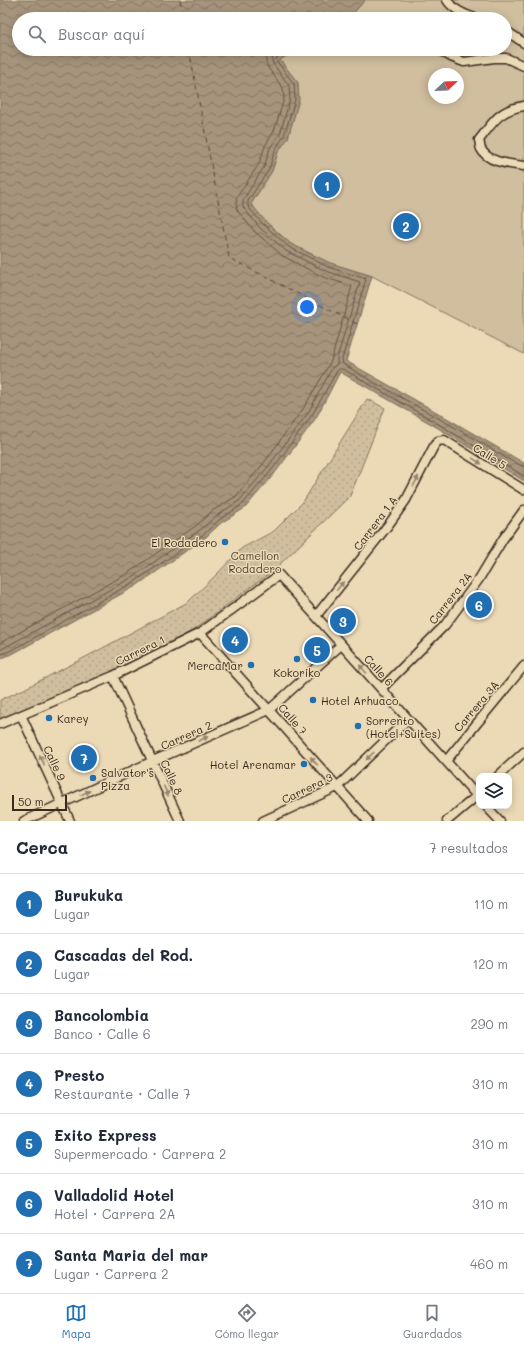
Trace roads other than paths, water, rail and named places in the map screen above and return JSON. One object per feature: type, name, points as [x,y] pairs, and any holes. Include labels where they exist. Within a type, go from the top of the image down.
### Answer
[{"type":"street","points":[[447,0],[450,5],[463,12]]},
{"type":"street","points":[[512,35],[524,43]]},
{"type":"street","points":[[449,56],[464,62],[487,58],[506,58],[524,66]]},
{"type":"street","points":[[524,106],[512,108],[498,116],[479,140],[481,149],[487,156],[503,163],[524,166]]},
{"type":"street","name":"Calle 5","points":[[444,440],[524,490]]},
{"type":"street","name":"Carrera 1 A","points":[[316,616],[389,524],[406,500],[434,446],[438,441],[444,440]]},
{"type":"street","name":"Carrera 2A","points":[[381,689],[444,624],[479,579],[503,540],[524,510]]},
{"type":"street","name":"Calle 6","points":[[279,575],[476,794]]},
{"type":"street","name":"Carrera 1","points":[[0,724],[113,676],[200,632],[279,575]]},
{"type":"street","name":"Calle 7","points":[[200,632],[368,821]]},
{"type":"street","name":"Carrera 2","points":[[24,821],[153,761],[269,710],[342,645]]},
{"type":"street","name":"Carrera 3A","points":[[446,761],[524,666]]},
{"type":"street","name":"Calle 8","points":[[113,676],[180,821]]},
{"type":"street","name":"Calle 9","points":[[21,715],[70,821]]},
{"type":"street","name":"Carrera 3","points":[[263,821],[337,787],[408,719]]},
{"type":"street","points":[[501,773],[524,752]]},
{"type":"street","points":[[447,821],[476,798]]},
{"type":"street","points":[[489,809],[500,821]]},
{"type":"water","points":[[0,0],[365,0],[354,12],[12,12],[12,56],[286,56],[280,60],[298,83],[299,100],[288,138],[278,152],[272,171],[251,204],[266,222],[291,244],[330,263],[372,276],[346,361],[524,463],[524,481],[433,425],[340,372],[316,418],[275,473],[245,508],[221,523],[206,537],[136,586],[16,652],[0,659]]},
{"type":"place","name":"Burukuka","points":[[327,185]]},
{"type":"place","name":"Cascadas del Rod.","points":[[406,226]]},
{"type":"place","name":"El Rodadero","points":[[225,542]]},
{"type":"place","name":"Valladolid Hotel","points":[[479,605]]},
{"type":"place","name":"Bancolombia","points":[[343,621]]},
{"type":"place","name":"Presto","points":[[235,640]]},
{"type":"place","name":"Exito Express","points":[[317,650]]},
{"type":"place","name":"Kokoriko","points":[[297,659]]},
{"type":"place","name":"MercaMar","points":[[251,665]]},
{"type":"place","name":"Hotel Arhuaco","points":[[313,700]]},
{"type":"place","name":"Karey","points":[[49,718]]},
{"type":"place","name":"Sorrento (Hotel+Suites)","points":[[358,726]]},
{"type":"place","name":"Santa Maria del mar","points":[[84,758]]},
{"type":"place","name":"Hotel Arenamar","points":[[304,764]]},
{"type":"place","name":"Salvator's Pizza","points":[[93,778]]},
{"type":"park label","name":"Camellon Rodadero","points":[[255,561]]}]
